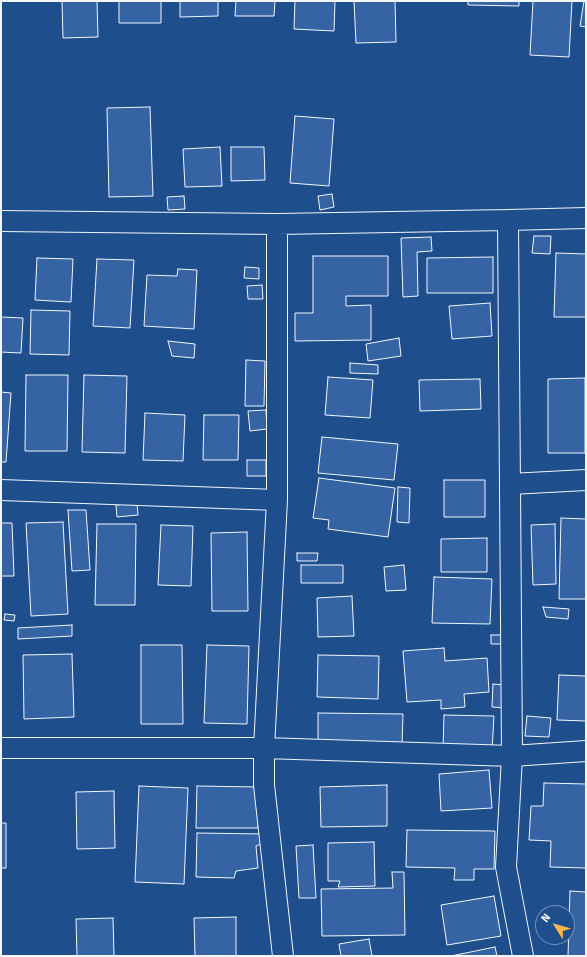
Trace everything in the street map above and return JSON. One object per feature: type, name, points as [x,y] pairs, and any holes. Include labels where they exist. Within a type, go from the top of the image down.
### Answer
[{"type":"street","points":[[1,221],[277,224],[586,218]]},
{"type":"street","points":[[508,220],[512,756],[506,867],[523,956]]},
{"type":"street","points":[[277,224],[277,500],[264,748],[264,785],[283,956]]},
{"type":"street","points":[[510,484],[586,480]]},
{"type":"street","points":[[1,490],[277,500]]},
{"type":"street","points":[[1,748],[264,748],[512,756],[586,751]]},
{"type":"building","points":[[62,1],[97,1],[98,37],[63,38]]},
{"type":"building","points":[[119,1],[161,1],[161,23],[119,23]]},
{"type":"building","points":[[180,1],[218,1],[218,16],[180,17]]},
{"type":"building","points":[[236,1],[275,1],[274,16],[235,16]]},
{"type":"building","points":[[295,1],[335,1],[334,31],[294,29]]},
{"type":"building","points":[[354,1],[395,1],[396,42],[356,43]]},
{"type":"building","points":[[468,1],[519,1],[519,6],[468,5]]},
{"type":"building","points":[[533,1],[572,1],[569,57],[530,55]]},
{"type":"building","points":[[584,1],[586,1],[586,27],[580,26]]},
{"type":"building","points":[[150,107],[153,196],[109,197],[107,108]]},
{"type":"building","points":[[295,116],[334,119],[329,186],[290,183]]},
{"type":"building","points":[[220,147],[222,186],[185,187],[183,149]]},
{"type":"building","points":[[231,147],[264,147],[265,180],[231,181]]},
{"type":"building","points":[[332,194],[334,207],[320,210],[318,196]]},
{"type":"building","points":[[184,196],[185,209],[168,210],[167,197]]},
{"type":"building","points":[[534,236],[551,236],[550,254],[532,253]]},
{"type":"building","points":[[431,237],[432,251],[417,252],[418,296],[403,297],[401,238]]},
{"type":"building","points":[[556,253],[586,254],[586,317],[554,317]]},
{"type":"building","points":[[313,256],[388,256],[388,296],[346,296],[346,306],[371,305],[371,340],[295,341],[295,313],[313,313]]},
{"type":"building","points":[[493,257],[493,293],[427,293],[427,258]]},
{"type":"building","points":[[37,258],[73,259],[71,302],[35,300]]},
{"type":"building","points":[[97,259],[134,260],[130,328],[93,326]]},
{"type":"building","points":[[245,267],[259,268],[259,279],[244,278]]},
{"type":"building","points":[[178,269],[197,270],[194,329],[144,326],[147,275],[177,276]]},
{"type":"building","points":[[262,285],[263,299],[248,299],[247,286]]},
{"type":"building","points":[[490,303],[492,336],[452,339],[449,306]]},
{"type":"building","points":[[31,310],[70,311],[69,355],[30,354]]},
{"type":"building","points":[[1,317],[23,318],[21,353],[1,352]]},
{"type":"building","points":[[399,338],[401,356],[368,361],[366,344]]},
{"type":"building","points":[[168,341],[195,344],[194,358],[172,356]]},
{"type":"building","points":[[246,360],[265,361],[264,406],[245,406]]},
{"type":"building","points":[[350,363],[378,365],[378,374],[350,373]]},
{"type":"building","points":[[26,375],[68,375],[67,451],[25,451]]},
{"type":"building","points":[[84,375],[127,376],[125,453],[82,452]]},
{"type":"building","points":[[328,377],[373,380],[370,418],[325,415]]},
{"type":"building","points":[[585,378],[585,453],[548,453],[548,379]]},
{"type":"building","points":[[480,379],[481,409],[420,411],[419,380]]},
{"type":"building","points":[[1,392],[11,393],[6,462],[1,462]]},
{"type":"building","points":[[266,410],[267,429],[250,431],[248,411]]},
{"type":"building","points":[[145,413],[185,415],[183,461],[143,460]]},
{"type":"building","points":[[204,415],[239,415],[238,460],[203,460]]},
{"type":"building","points":[[322,437],[398,444],[394,480],[318,473]]},
{"type":"building","points":[[247,460],[266,460],[266,476],[247,476]]},
{"type":"building","points":[[319,478],[395,488],[388,537],[328,529],[329,520],[313,518]]},
{"type":"building","points":[[444,480],[485,480],[485,517],[444,517]]},
{"type":"building","points":[[398,487],[410,488],[409,523],[397,522]]},
{"type":"building","points":[[137,503],[138,515],[117,517],[116,505]]},
{"type":"building","points":[[68,510],[86,510],[90,570],[72,571]]},
{"type":"building","points":[[561,518],[586,519],[586,599],[559,599]]},
{"type":"building","points":[[63,522],[68,614],[31,616],[26,523]]},
{"type":"building","points":[[1,523],[12,523],[14,576],[1,576]]},
{"type":"building","points":[[97,524],[136,524],[135,605],[95,605]]},
{"type":"building","points":[[555,524],[556,584],[533,585],[531,525]]},
{"type":"building","points":[[161,525],[193,526],[191,586],[158,585]]},
{"type":"building","points":[[247,532],[248,611],[212,611],[211,533]]},
{"type":"building","points":[[487,538],[487,572],[441,572],[441,539]]},
{"type":"building","points":[[297,553],[318,553],[317,561],[297,561]]},
{"type":"building","points":[[301,565],[343,565],[343,583],[301,583]]},
{"type":"building","points":[[404,565],[406,590],[386,591],[384,567]]},
{"type":"building","points":[[434,577],[492,579],[490,624],[432,623]]},
{"type":"building","points":[[352,596],[354,636],[318,637],[317,598]]},
{"type":"building","points":[[543,607],[569,609],[568,619],[546,617]]},
{"type":"building","points":[[5,614],[15,615],[14,621],[4,620]]},
{"type":"building","points":[[72,625],[72,636],[18,639],[18,628]]},
{"type":"building","points":[[491,635],[504,635],[504,644],[491,644]]},
{"type":"building","points":[[141,645],[182,645],[183,724],[141,724]]},
{"type":"building","points":[[207,645],[249,646],[247,724],[204,723]]},
{"type":"building","points":[[444,648],[445,661],[487,658],[489,692],[464,694],[465,707],[441,709],[441,700],[407,702],[403,651]]},
{"type":"building","points":[[72,654],[74,717],[24,719],[23,655]]},
{"type":"building","points":[[318,655],[379,656],[378,699],[317,697]]},
{"type":"building","points":[[559,675],[586,676],[586,721],[557,720]]},
{"type":"building","points":[[493,684],[507,685],[506,708],[492,707]]},
{"type":"building","points":[[318,713],[403,714],[402,746],[318,745]]},
{"type":"building","points":[[444,715],[494,716],[492,751],[443,750]]},
{"type":"building","points":[[527,716],[551,718],[549,737],[525,736]]},
{"type":"building","points":[[489,770],[492,808],[441,811],[439,774]]},
{"type":"building","points":[[544,783],[586,784],[586,868],[550,867],[551,841],[529,840],[531,806],[543,806]]},
{"type":"building","points":[[387,785],[387,826],[321,827],[320,787]]},
{"type":"building","points":[[139,786],[188,788],[184,884],[135,882]]},
{"type":"building","points":[[197,786],[258,787],[258,828],[196,828]]},
{"type":"building","points":[[114,791],[115,848],[77,849],[76,792]]},
{"type":"building","points":[[1,823],[6,823],[6,868],[1,868]]},
{"type":"building","points":[[407,830],[495,831],[494,869],[474,869],[474,880],[454,880],[455,868],[406,867]]},
{"type":"building","points":[[197,833],[263,834],[263,843],[256,846],[258,868],[236,871],[234,878],[196,877]]},
{"type":"building","points":[[374,842],[375,886],[338,887],[340,881],[328,881],[328,843]]},
{"type":"building","points":[[313,845],[316,898],[299,898],[296,846]]},
{"type":"building","points":[[392,872],[404,872],[405,935],[322,936],[321,889],[393,888]]},
{"type":"building","points":[[570,891],[586,892],[586,956],[568,956],[568,945],[575,945],[575,905],[570,905]]},
{"type":"building","points":[[494,896],[501,936],[447,945],[441,905]]},
{"type":"building","points":[[236,917],[236,956],[195,956],[194,918]]},
{"type":"building","points":[[113,918],[114,956],[77,956],[76,919]]},
{"type":"building","points":[[369,939],[372,956],[341,956],[339,944]]},
{"type":"building","points":[[495,947],[497,956],[451,956]]}]
